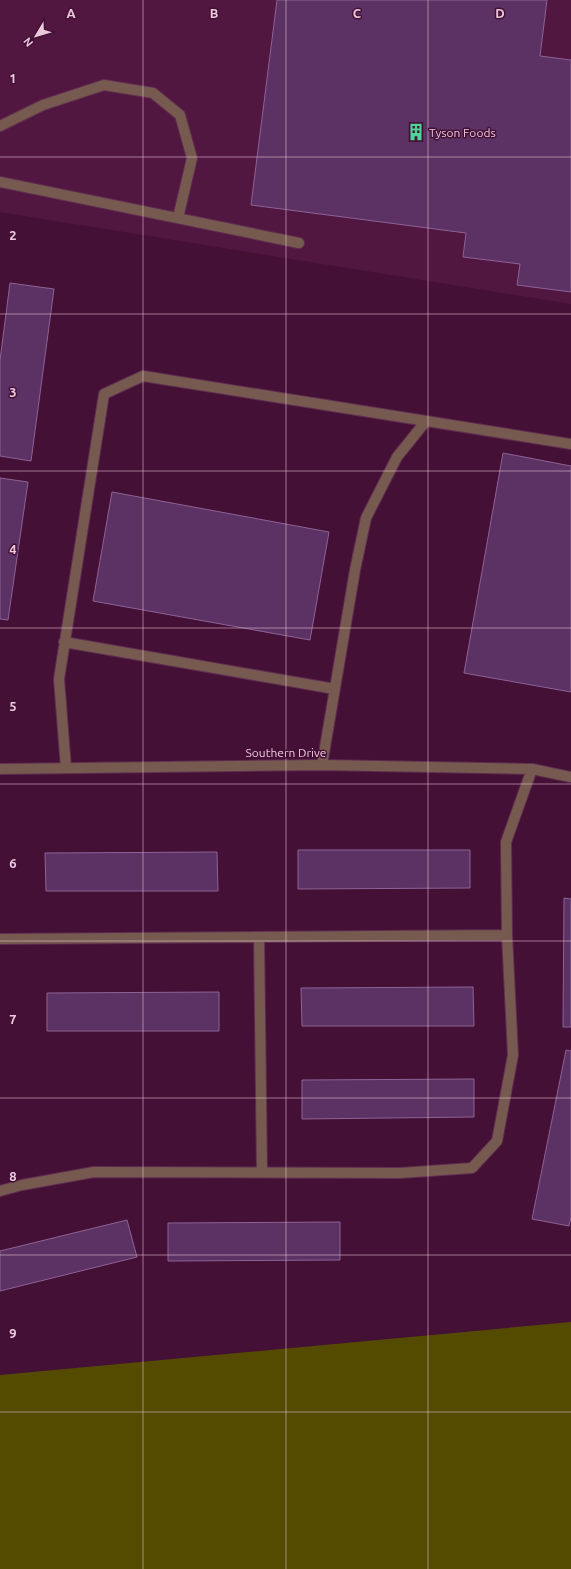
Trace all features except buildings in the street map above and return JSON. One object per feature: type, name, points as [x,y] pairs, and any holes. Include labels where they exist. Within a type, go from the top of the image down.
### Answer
[{"type":"street","points":[[0,126],[43,105],[104,85],[153,93],[180,115],[192,158],[178,218]]},
{"type":"street","points":[[0,182],[299,243]]},
{"type":"street","points":[[66,768],[59,679],[104,394],[143,376],[571,444]]},
{"type":"street","points":[[322,765],[355,570],[366,518],[397,457],[426,421]]},
{"type":"street","points":[[64,642],[335,689]]},
{"type":"street","name":"Southern Drive","points":[[0,768],[322,765],[532,769],[571,778]]},
{"type":"street","points":[[0,1191],[22,1185],[94,1172],[400,1173],[472,1168],[497,1141],[513,1055],[507,935],[506,842],[532,769]]},
{"type":"street","points":[[0,939],[507,935]]},
{"type":"street","points":[[259,937],[262,1172]]},
{"type":"shaded area","points":[[0,0],[571,0],[571,304],[0,212]]},
{"type":"shaded area","points":[[571,1322],[571,1569],[0,1569],[0,1375]]},
{"type":"place","name":"Tyson Foods","points":[[416,132]]}]
